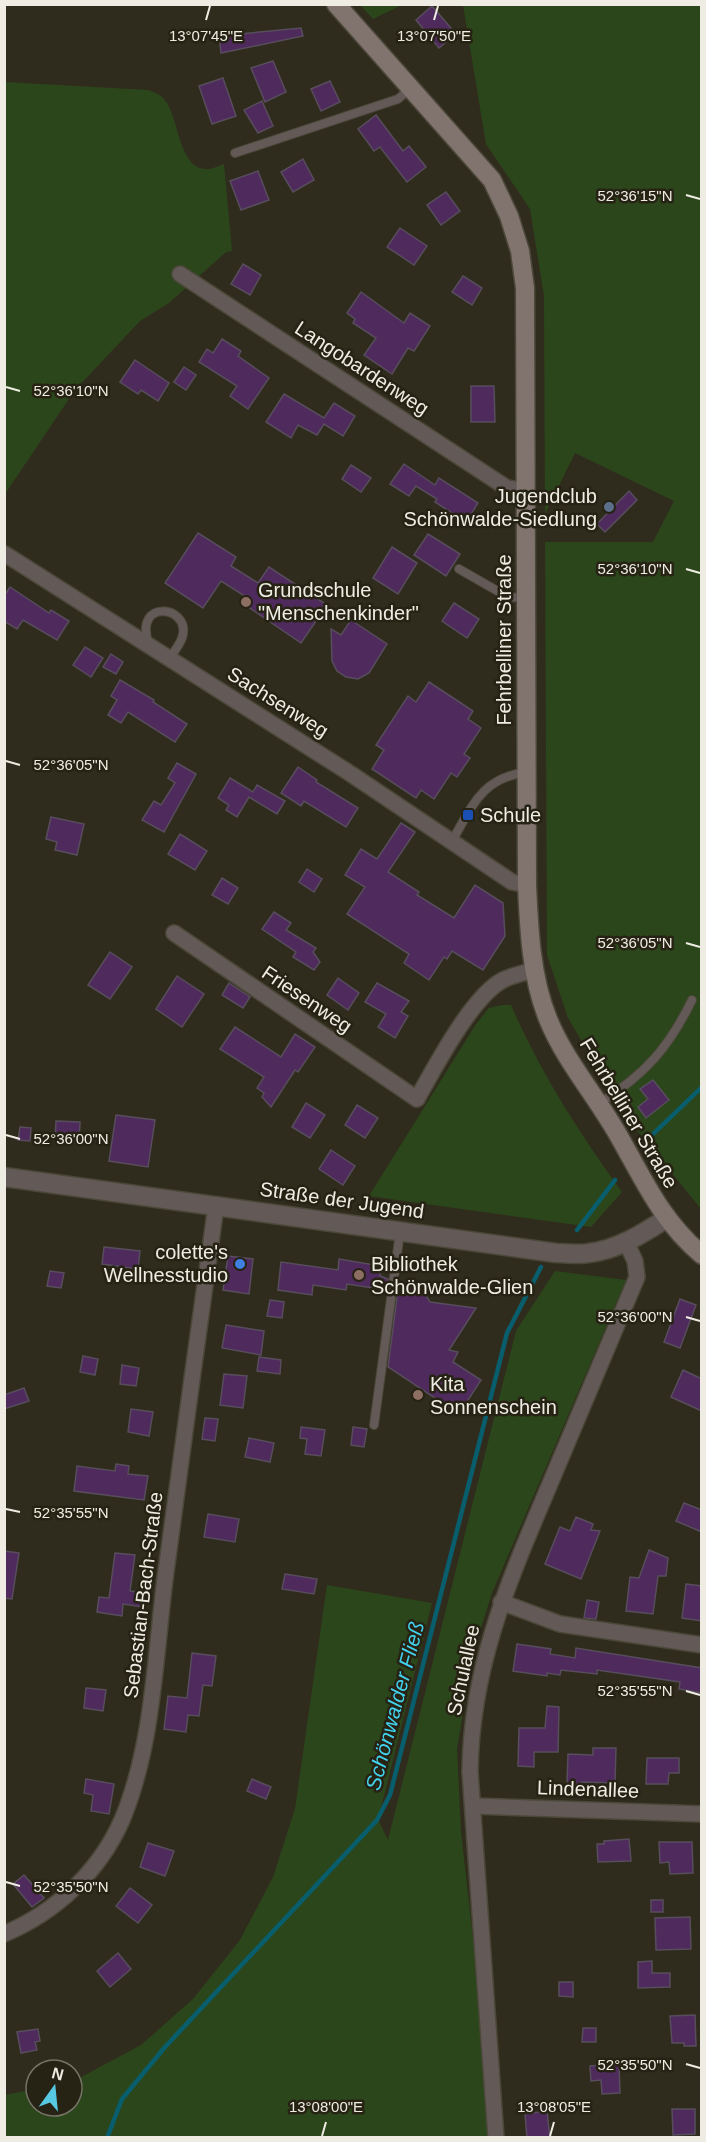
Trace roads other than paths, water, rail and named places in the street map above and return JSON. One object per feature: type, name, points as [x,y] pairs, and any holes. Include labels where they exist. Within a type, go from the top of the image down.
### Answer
[{"type":"main road","name":"Fehrbelliner Straße","points":[[336,4],[492,180],[509,216],[520,251],[525,288],[527,885],[534,970],[548,1019],[567,1056],[621,1139],[644,1184],[686,1242],[702,1256]]},
{"type":"street","name":"Langobardenweg","points":[[180,274],[507,488],[525,491]]},
{"type":"street","name":"Sachsenweg","points":[[5,555],[291,735],[512,882],[527,885]]},
{"type":"street","name":"Friesenweg","points":[[174,933],[417,1099],[455,1033],[488,991],[503,980],[534,970]]},
{"type":"street","name":"Straße der Jugend","points":[[4,1178],[556,1253],[588,1254],[626,1242],[667,1218]]},
{"type":"street","name":"Sebastian-Bach-Straße","points":[[4,1934],[30,1923],[54,1906],[77,1885],[100,1859],[121,1821],[132,1790],[142,1748],[155,1670],[216,1206]]},
{"type":"street","name":"Schulallee","points":[[496,2138],[470,1760],[474,1709],[478,1682],[501,1602],[637,1276],[626,1242]]},
{"type":"street","points":[[501,1602],[560,1624],[702,1646]]},
{"type":"street","name":"Lindenallee","points":[[473,1806],[702,1814]]},
{"type":"lane","points":[[235,153],[398,99],[411,88]]},
{"type":"lane","points":[[459,568],[508,597],[526,598]]},
{"type":"lane","points":[[149,646],[144,630],[149,618],[160,611],[173,613],[182,622],[183,635],[169,659]]},
{"type":"lane","points":[[452,841],[478,797],[489,785],[512,774],[526,772]]},
{"type":"lane","points":[[598,1104],[636,1078],[661,1053],[692,1000]]},
{"type":"lane","points":[[374,1425],[400,1231]]},
{"type":"waterway","name":"Schönwalder Fließ","points":[[652,1135],[702,1087]]},
{"type":"waterway","name":"Schönwalder Fließ","points":[[577,1230],[615,1180]]},
{"type":"waterway","name":"Schönwalder Fließ","points":[[107,2138],[122,2099],[165,2047],[377,1820],[390,1795],[507,1333],[541,1267]]},
{"type":"place","name":"Jugendclub Schönwalde-Siedlung","points":[[609,507]]},
{"type":"place","name":"Grundschule \"Menschenkinder\"","points":[[246,602]]},
{"type":"place","name":"Schule","points":[[468,815]]},
{"type":"place","name":"colette's Wellnesstudio","points":[[240,1264]]},
{"type":"place","name":"Bibliothek Schönwalde-Glien","points":[[359,1275]]},
{"type":"place","name":"Kita Sonnenschein","points":[[418,1395]]}]
